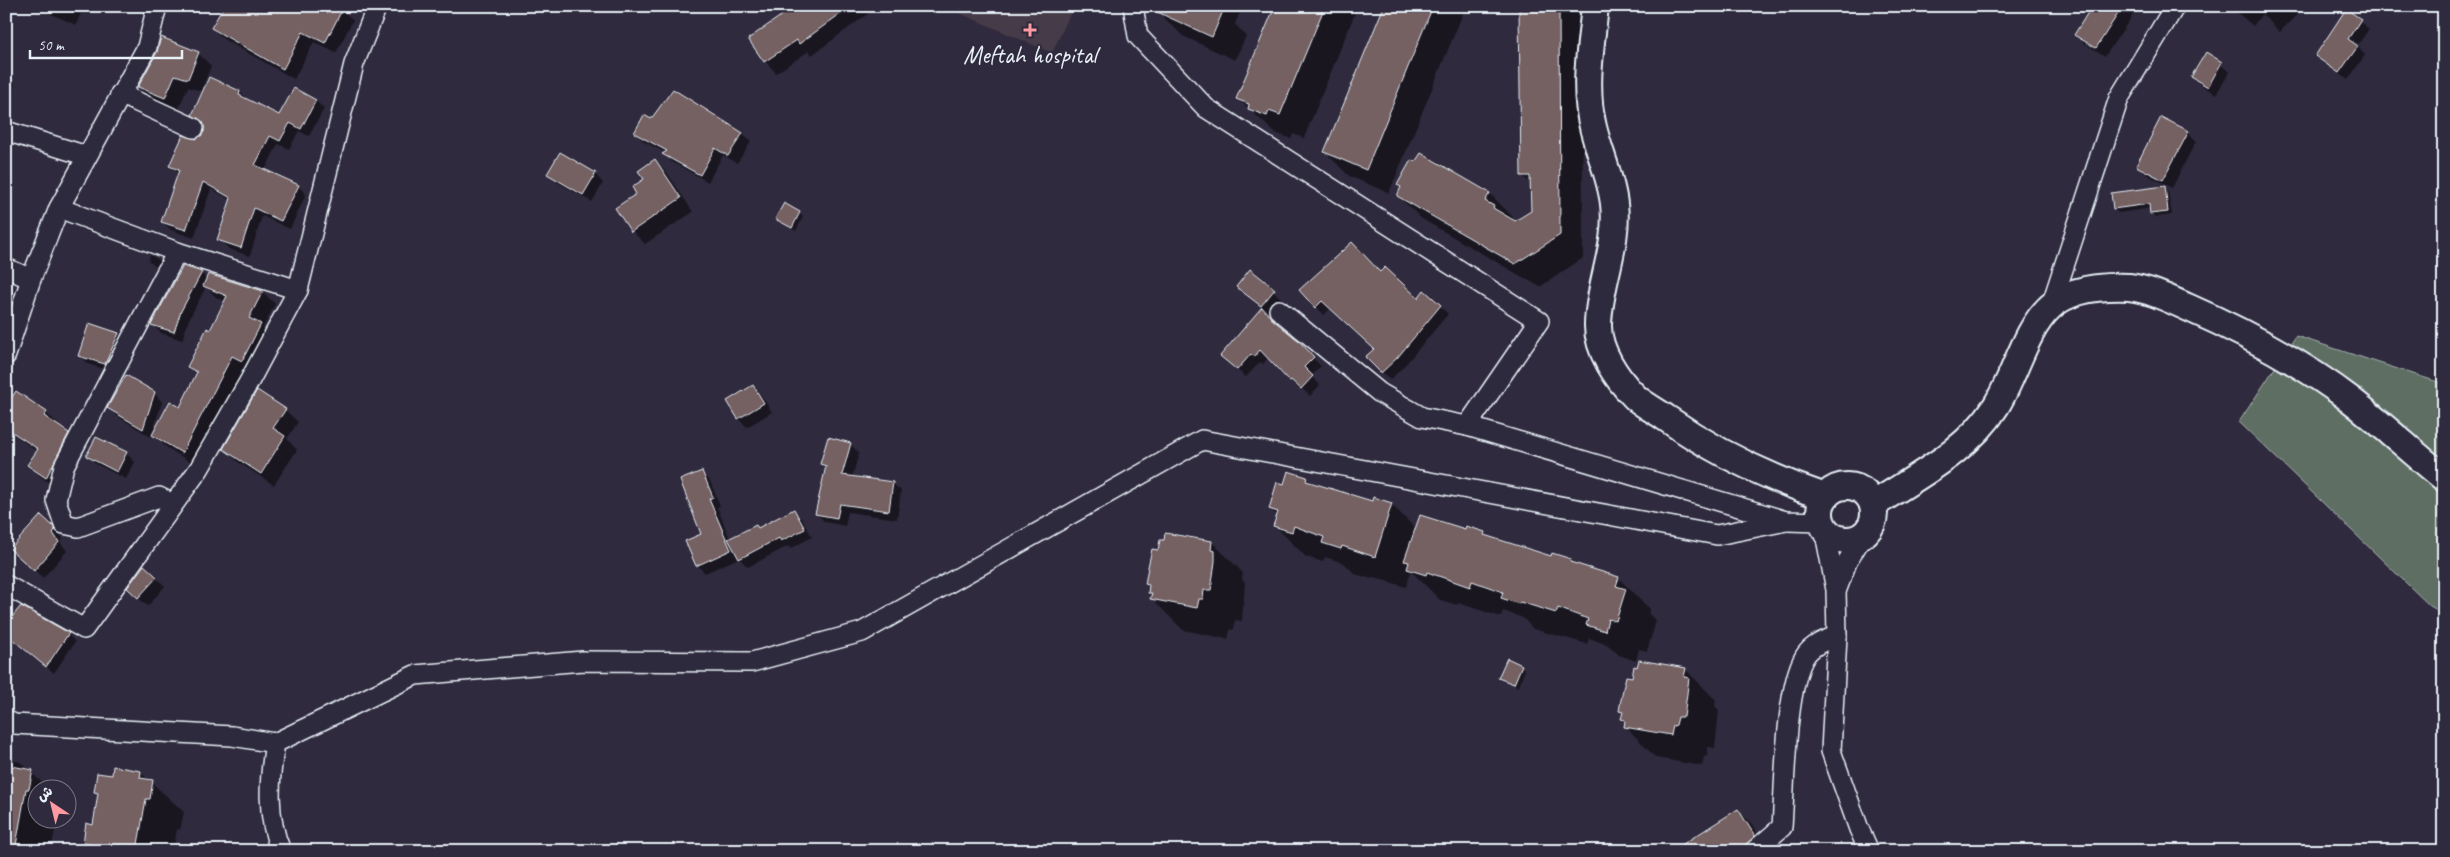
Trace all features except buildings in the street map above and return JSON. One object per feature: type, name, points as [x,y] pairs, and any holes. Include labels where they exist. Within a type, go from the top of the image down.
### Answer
[{"type":"main road","points":[[1595,6],[1590,52],[1588,101],[1593,127],[1606,166],[1614,205],[1613,238],[1598,325],[1603,350],[1617,376],[1635,397],[1690,435],[1784,482],[1824,516],[1838,539],[1855,539],[1864,535],[1873,522],[1873,505],[1864,491],[1847,486],[1839,487],[1824,516]]},
{"type":"main road","points":[[1873,505],[1951,454],[1983,425],[2008,384],[2036,325],[2051,306],[2073,293],[2096,288],[2130,287],[2152,292],[2229,326],[2309,371],[2351,400],[2444,478]]},
{"type":"street","points":[[6,355],[31,279],[59,208],[147,47],[157,6]]},
{"type":"street","points":[[6,585],[84,629],[199,470],[298,290],[354,64],[377,6]]},
{"type":"street","points":[[1133,6],[1138,36],[1206,108],[1539,321],[1467,426]]},
{"type":"street","points":[[2051,306],[2119,98],[2170,9]]},
{"type":"street","points":[[120,94],[194,128]]},
{"type":"street","points":[[6,131],[87,156]]},
{"type":"street","points":[[59,208],[177,252],[298,290]]},
{"type":"street","points":[[174,504],[159,497],[78,527],[64,524],[56,500],[64,466],[177,252]]},
{"type":"street","points":[[6,268],[31,279]]},
{"type":"street","points":[[1279,310],[1380,393],[1422,417],[1467,426],[1786,521]]},
{"type":"street","points":[[6,720],[14,724],[232,736],[275,743],[415,675],[583,661],[752,662],[862,632],[1202,440],[1717,535],[1786,521],[1824,516],[1836,590],[1837,636],[1831,751],[1859,829],[1869,851]]},
{"type":"street","points":[[1836,590],[1847,562],[1864,535]]},
{"type":"street","points":[[1754,851],[1782,827],[1790,711],[1800,667],[1806,654],[1816,645],[1837,636]]},
{"type":"street","points":[[275,743],[268,780],[274,834],[281,851]]},
{"type":"shaded area","name":"Meftah hospital","points":[[943,6],[1074,6],[1052,53]]},
{"type":"green space","points":[[2296,336],[2444,384],[2444,614],[2430,606],[2239,422]]},
{"type":"place","name":"Meftah hospital","points":[[1030,30]]}]
